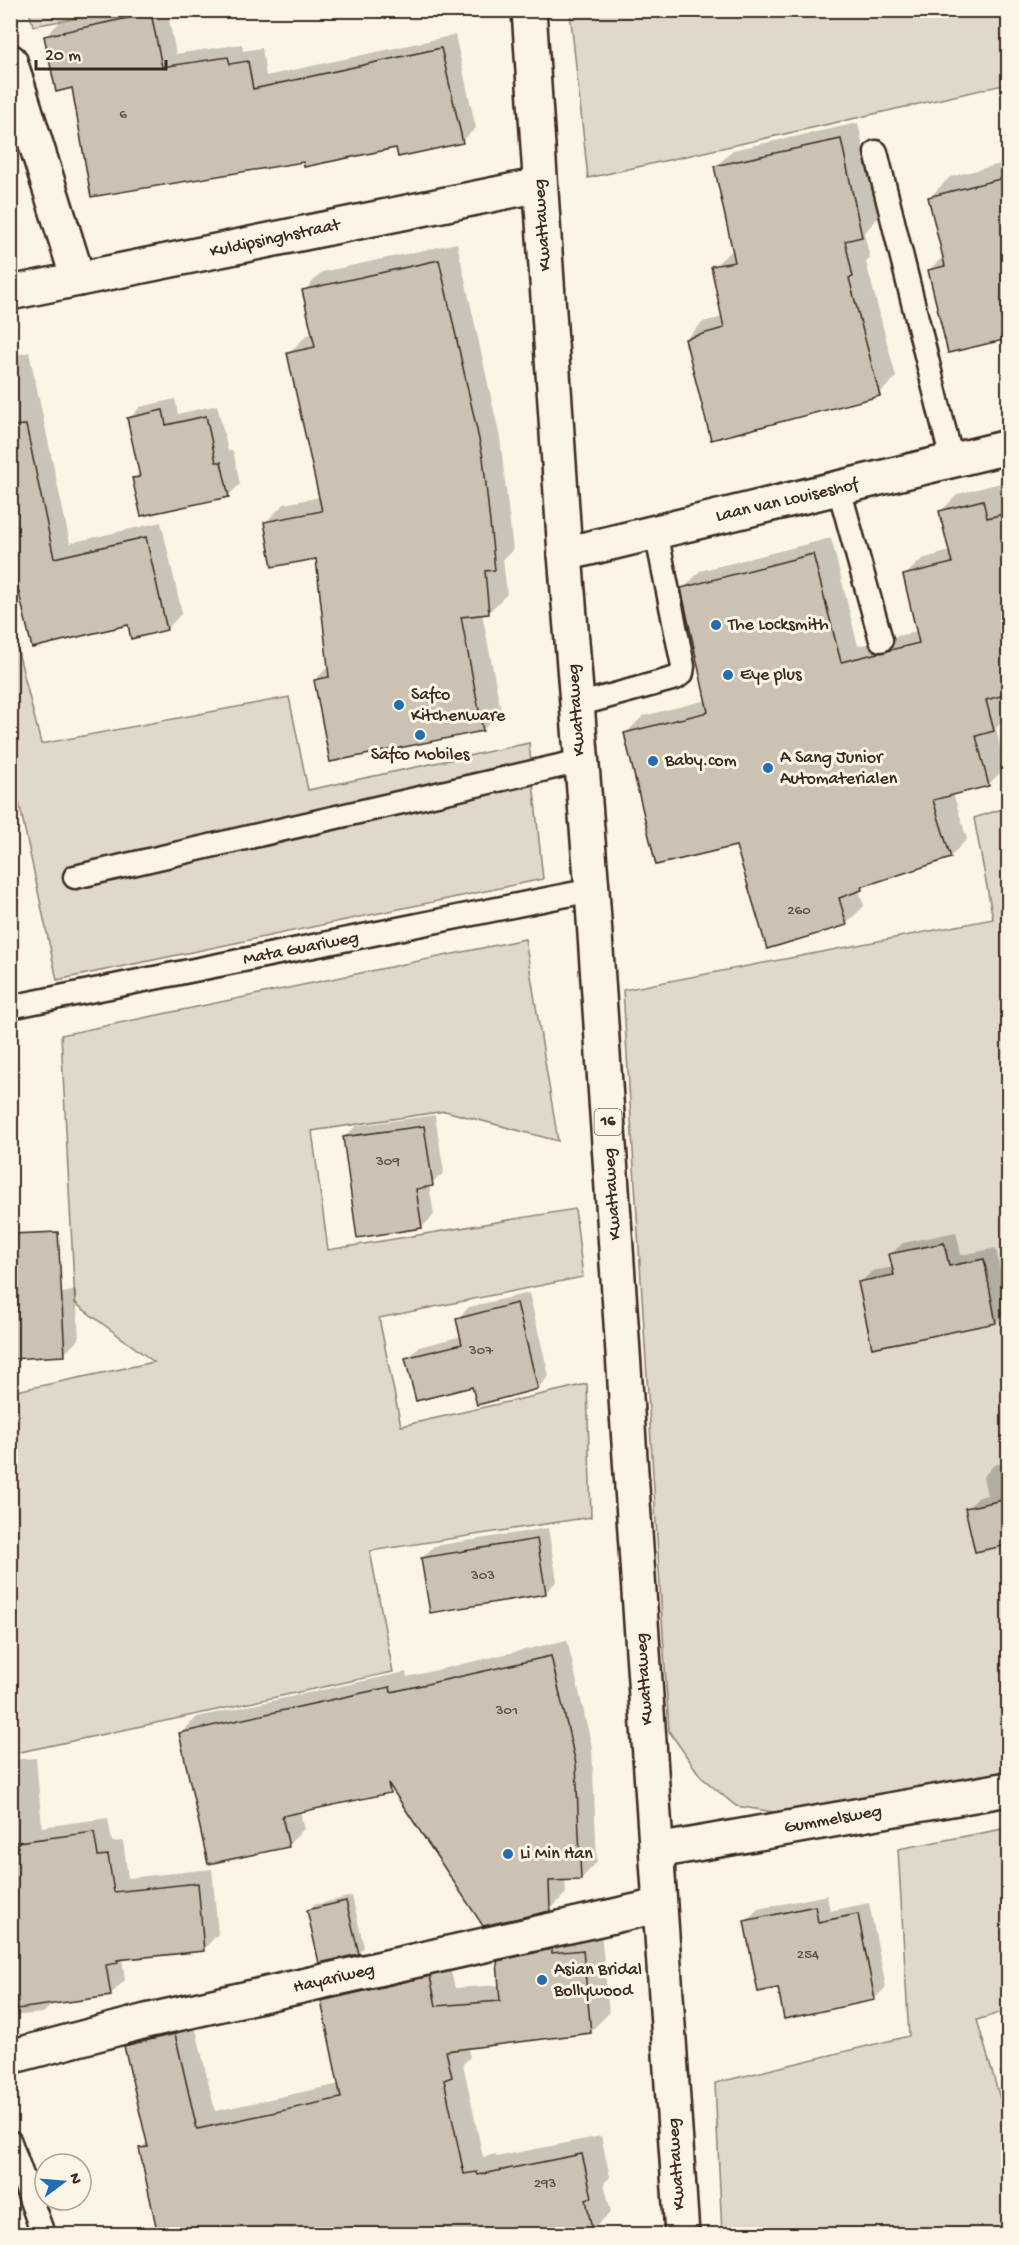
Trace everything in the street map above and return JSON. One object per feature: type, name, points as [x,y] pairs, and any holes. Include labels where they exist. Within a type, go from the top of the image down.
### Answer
[{"type":"street","name":"Kwattaweg","points":[[529,10],[565,554],[592,890],[657,1851],[658,1906],[682,2235]]},
{"type":"street","points":[[10,61],[78,279]]},
{"type":"street","name":"Kuldipsinghstraat","points":[[10,293],[540,185]]},
{"type":"street","name":"Laan van Louiseshof","points":[[565,554],[1008,447]]},
{"type":"street","name":"Gummelsweg","points":[[657,1851],[1008,1789]]},
{"type":"street","name":"Hayariweg","points":[[10,2057],[147,2021],[658,1906]]},
{"type":"lane","points":[[876,152],[952,461]]},
{"type":"lane","points":[[839,489],[881,640]]},
{"type":"lane","points":[[577,705],[676,678],[682,673],[683,666],[656,532]]},
{"type":"lane","points":[[75,877],[581,761]]},
{"type":"lane","name":"Mata Guariweg","points":[[10,1007],[592,890]]},
{"type":"lane","points":[[10,2142],[43,2235]]},
{"type":"shaded area","points":[[29,10],[118,11],[33,26]]},
{"type":"shaded area","points":[[570,11],[1008,11],[1008,84],[588,178]]},
{"type":"shaded area","points":[[10,619],[41,744],[289,697],[308,790],[529,743],[543,879],[57,980],[11,765]]},
{"type":"shaded area","points":[[1008,807],[1008,1773],[780,1813],[736,1806],[701,1777],[669,1731],[623,990],[993,919],[974,818]]},
{"type":"shaded area","points":[[525,939],[558,1141],[445,1111],[312,1131],[328,1250],[575,1209],[583,1277],[379,1318],[401,1426],[587,1384],[591,1517],[370,1551],[393,1672],[11,1754],[11,1392],[154,1362],[75,1303],[61,1035]]},
{"type":"shaded area","points":[[1008,1828],[1008,2010],[977,2020],[1008,2126],[1008,2234],[722,2234],[715,2083],[909,2036],[898,1849]]},
{"type":"building","points":[[151,13],[162,67],[228,57],[230,64],[248,61],[253,89],[441,48],[463,143],[398,157],[396,148],[304,167],[303,162],[91,197],[72,88],[56,92],[44,36]]},
{"type":"building","points":[[841,139],[862,237],[845,241],[853,277],[849,278],[880,396],[711,440],[685,339],[724,328],[711,266],[735,262],[714,166]]},
{"type":"building","points":[[1008,177],[1008,339],[948,353],[928,270],[945,266],[928,197]]},
{"type":"building","points":[[439,260],[483,457],[495,570],[485,571],[489,614],[461,617],[483,731],[330,762],[314,680],[329,677],[316,559],[272,567],[264,522],[322,511],[287,353],[315,347],[302,290]]},
{"type":"building","points":[[163,410],[166,425],[206,416],[216,462],[221,462],[229,497],[141,516],[132,478],[140,477],[127,418]]},
{"type":"building","points":[[26,425],[54,558],[146,537],[167,630],[131,639],[128,625],[32,648],[10,555],[10,426]]},
{"type":"building","points":[[983,500],[987,518],[1008,513],[1008,694],[986,700],[994,731],[976,736],[989,786],[933,800],[951,858],[861,887],[862,890],[839,898],[847,925],[767,949],[736,846],[656,865],[624,733],[708,712],[681,588],[813,554],[841,662],[919,643],[903,575],[952,563],[939,511]]},
{"type":"building","points":[[424,1126],[433,1186],[416,1189],[422,1228],[357,1238],[343,1137]]},
{"type":"building","points":[[58,1232],[65,1356],[10,1359],[10,1234]]},
{"type":"building","points":[[944,1243],[949,1266],[984,1259],[996,1323],[872,1348],[858,1282],[894,1275],[889,1254]]},
{"type":"building","points":[[517,1303],[538,1389],[477,1405],[472,1387],[416,1401],[405,1358],[462,1344],[456,1319]]},
{"type":"building","points":[[1008,1499],[1008,1545],[975,1552],[965,1508]]},
{"type":"building","points":[[537,1539],[546,1594],[430,1613],[421,1558]]},
{"type":"building","points":[[551,1656],[576,1764],[581,1880],[549,1881],[550,1911],[483,1926],[388,1783],[390,1793],[282,1816],[289,1847],[208,1864],[179,1733],[390,1687],[391,1692]]},
{"type":"building","points":[[94,1832],[98,1856],[108,1855],[114,1892],[198,1883],[204,1951],[117,1960],[118,1963],[106,1965],[111,1996],[10,2010],[10,1843]]},
{"type":"building","points":[[346,1901],[359,1954],[319,1963],[307,1910]]},
{"type":"building","points":[[815,1906],[818,1922],[858,1914],[875,2000],[784,2019],[778,1988],[758,1992],[744,1921]]},
{"type":"building","points":[[552,1949],[552,1953],[583,1950],[591,2033],[446,2051],[452,2077],[444,2080],[464,2174],[477,2172],[478,2175],[582,2154],[592,2197],[586,2199],[593,2235],[158,2235],[139,2148],[148,2147],[124,2046],[175,2034],[197,2129],[341,2098],[321,2001],[430,1976],[436,2006],[500,2001],[497,1961]]},
{"type":"place","name":"The Locksmith","points":[[716,625]]},
{"type":"place","name":"Eye plus","points":[[728,675]]},
{"type":"place","name":"Safco Kitchenware","points":[[399,705]]},
{"type":"place","name":"Safco Mobiles","points":[[420,735]]},
{"type":"place","name":"Baby.com","points":[[653,761]]},
{"type":"place","name":"A Sang Junior Automaterialen","points":[[768,768]]},
{"type":"place","name":"Li Min Han","points":[[508,1854]]},
{"type":"place","name":"Asian Bridal Bollywood","points":[[542,1980]]}]
